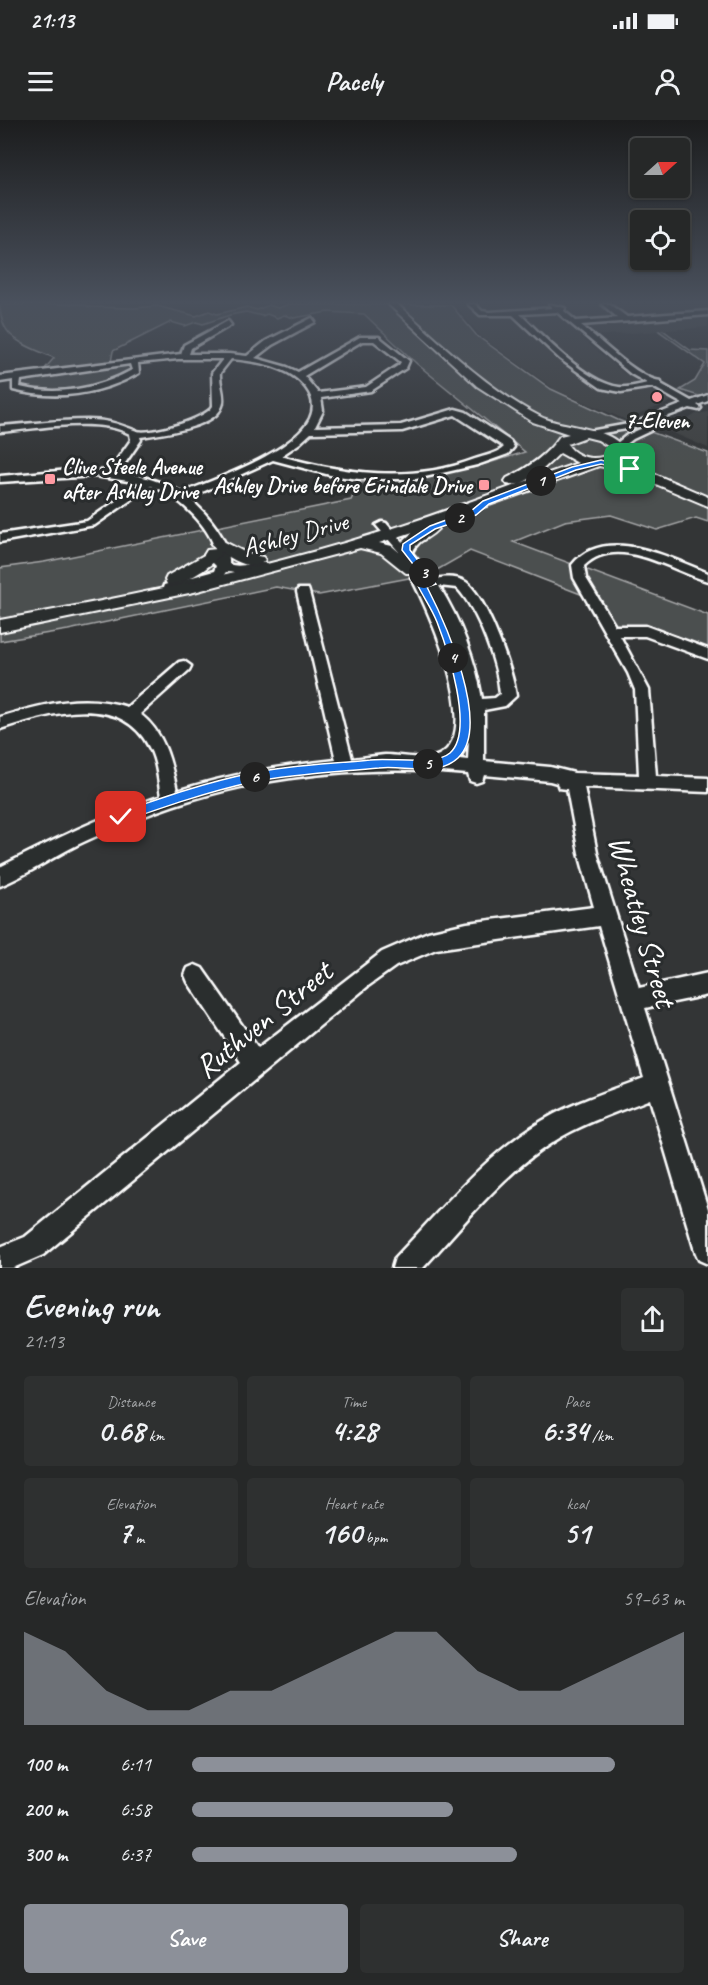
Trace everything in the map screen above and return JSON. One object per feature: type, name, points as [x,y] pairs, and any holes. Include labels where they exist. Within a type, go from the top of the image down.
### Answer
[{"type":"main road","points":[[452,358],[576,458],[630,469],[708,502]]},
{"type":"main road","points":[[472,376],[542,422],[609,440],[618,448],[665,473],[708,491]]},
{"type":"main road","points":[[450,513],[532,471],[568,436],[584,434]]},
{"type":"main road","points":[[406,550],[407,544],[433,519],[486,503],[615,457],[618,448]]},
{"type":"main road","name":"Ashley Drive","points":[[0,614],[173,580],[433,519]]},
{"type":"main road","name":"Ashley Drive","points":[[0,626],[98,608],[210,583],[358,544],[382,531]]},
{"type":"main road","points":[[358,544],[380,546],[412,569]]},
{"type":"main road","points":[[173,580],[211,558],[216,548],[244,559],[257,560]]},
{"type":"street","points":[[0,379],[173,358]]},
{"type":"street","points":[[135,435],[191,424],[213,414],[218,405],[216,373],[229,358]]},
{"type":"street","points":[[182,497],[288,447],[308,430],[319,410],[312,388],[298,376],[274,365],[235,358]]},
{"type":"street","points":[[298,376],[329,358]]},
{"type":"street","points":[[316,396],[368,389],[403,366],[405,361],[400,358]]},
{"type":"street","points":[[562,358],[607,387],[624,389],[655,384]]},
{"type":"street","points":[[618,358],[655,384],[697,405]]},
{"type":"street","points":[[17,378],[16,388],[29,391],[54,392],[82,389],[125,377],[136,371],[134,363]]},
{"type":"street","points":[[675,395],[692,399],[708,398]]},
{"type":"street","points":[[670,412],[677,404],[675,395]]},
{"type":"street","points":[[618,448],[630,437],[708,398]]},
{"type":"street","points":[[584,434],[608,432],[697,405]]},
{"type":"street","points":[[270,456],[324,472],[388,478],[432,474],[463,468],[504,452],[508,447],[507,443],[463,414],[455,412],[402,429],[308,430]]},
{"type":"street","points":[[648,420],[662,423]]},
{"type":"street","points":[[0,429],[100,423],[124,426],[135,435]]},
{"type":"street","points":[[111,475],[135,445],[135,435]]},
{"type":"street","points":[[0,479],[77,474],[111,475],[150,482],[182,497],[198,511],[216,548],[216,560],[223,567],[233,571],[294,558],[308,558]]},
{"type":"street","points":[[0,538],[92,523],[150,482]]},
{"type":"street","points":[[382,531],[406,550],[427,585],[448,639],[470,712],[485,752],[493,761],[509,771]]},
{"type":"street","points":[[382,531],[427,585]]},
{"type":"street","points":[[648,783],[642,690],[635,673],[577,571],[579,561],[600,550],[621,549],[708,577]]},
{"type":"street","points":[[98,608],[218,574],[223,567]]},
{"type":"street","points":[[427,585],[455,582],[466,588],[497,652],[508,696],[498,703],[470,712]]},
{"type":"street","points":[[303,592],[346,766]]},
{"type":"street","points":[[611,631],[646,631],[708,654]]},
{"type":"street","points":[[129,716],[184,666]]},
{"type":"street","points":[[0,723],[37,711],[75,705],[105,706],[129,716],[149,732],[157,746],[170,799]]},
{"type":"street","points":[[437,764],[453,757],[461,747],[470,712]]},
{"type":"street","points":[[470,712],[472,771]]},
{"type":"street","points":[[0,877],[79,835],[170,799],[263,776],[386,762],[437,764],[559,784],[574,780]]},
{"type":"street","points":[[372,765],[383,770],[509,771],[550,774],[574,780],[708,784]]},
{"type":"street","name":"Wheatley Street","points":[[574,780],[588,853],[708,1251]]},
{"type":"street","name":"Ruthven Street","points":[[0,1260],[34,1246],[361,979],[389,959],[419,945],[467,933],[606,915]]},
{"type":"street","points":[[195,975],[256,1065]]},
{"type":"street","points":[[632,1000],[708,984]]},
{"type":"street","points":[[405,1268],[508,1161],[540,1136],[558,1126],[658,1084]]},
{"type":"shaded area","points":[[54,358],[112,358],[111,362],[131,367],[132,371],[91,385],[63,390],[20,387],[21,381],[43,371]]},
{"type":"shaded area","points":[[410,358],[507,358],[551,389],[618,420],[708,453],[708,522],[696,518],[657,530],[611,515],[565,521],[513,542],[708,615],[708,652],[642,627],[612,626],[583,595],[470,551],[430,574],[319,595],[276,587],[68,630],[0,641],[0,568],[44,562],[351,500],[359,483],[472,468],[525,452]]},
{"type":"shaded area","points":[[510,358],[606,358],[624,373],[672,401],[626,420],[554,389]]},
{"type":"shaded area","points":[[696,358],[708,358],[708,399],[680,390],[695,381],[705,364]]},
{"type":"shaded area","points":[[708,412],[708,448],[669,431],[696,414]]},
{"type":"place","name":"7-Eleven","points":[[657,397]]},
{"type":"place","name":"Clive Steele Avenue after Ashley Drive","points":[[50,479]]},
{"type":"place","name":"Ashley Drive before Erindale Drive","points":[[484,485]]},
{"type":"route","points":[[121,817],[170,799],[237,780],[298,770],[386,762],[437,764],[453,757],[461,747],[466,720],[458,672],[441,621],[422,586],[432,584],[406,550],[407,544],[433,527],[474,513],[486,503],[574,468],[601,462],[630,469]]}]
